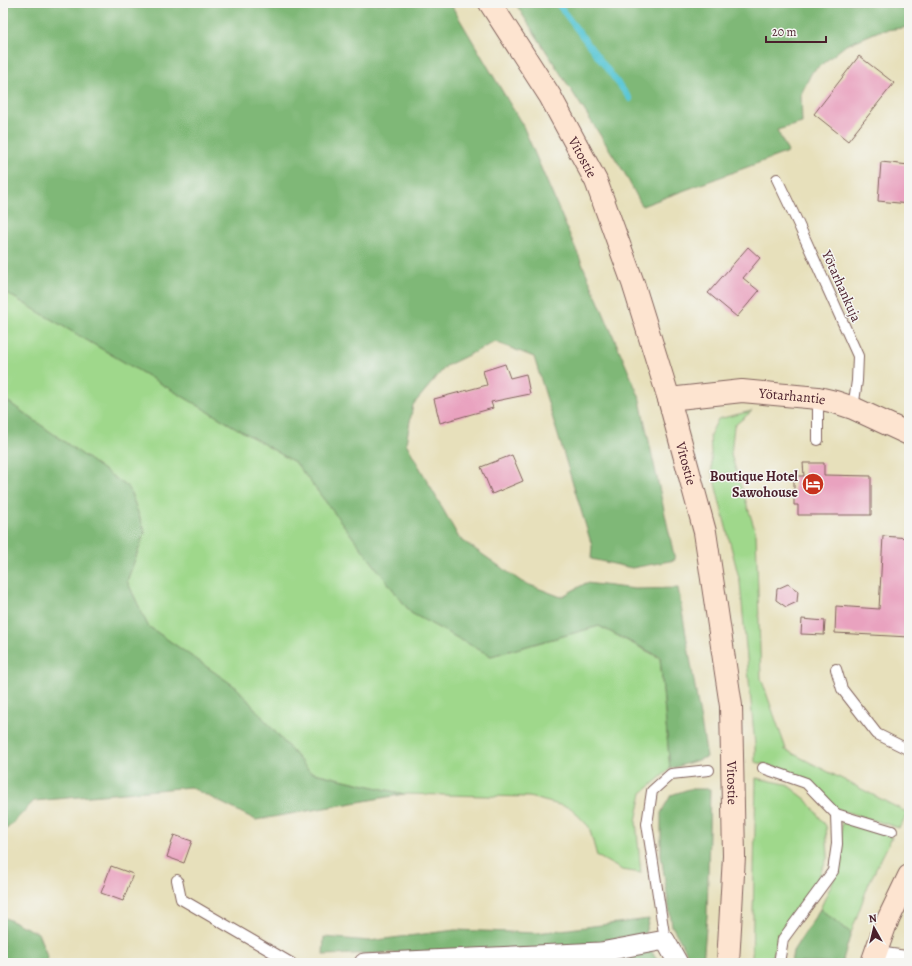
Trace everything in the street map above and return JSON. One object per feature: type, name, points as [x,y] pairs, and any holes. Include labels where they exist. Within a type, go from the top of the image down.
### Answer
[{"type":"main road","name":"Vitostie","points":[[490,3],[550,96],[596,180],[633,283],[669,399],[705,532],[731,706],[734,856],[728,963]]},
{"type":"main road","name":"Yötarhantie","points":[[669,399],[742,391],[818,398],[853,408],[909,434]]},
{"type":"main road","points":[[873,960],[884,926],[909,876]]},
{"type":"street","points":[[364,963],[601,952],[665,940],[678,963]]},
{"type":"street","points":[[873,960],[909,961]]},
{"type":"lane","name":"Yötarhankuja","points":[[777,179],[858,356],[857,381],[853,408]]},
{"type":"lane","points":[[818,398],[818,440]]},
{"type":"lane","points":[[836,669],[842,689],[877,734],[909,750]]},
{"type":"lane","points":[[763,768],[806,783],[836,814],[892,831]]},
{"type":"lane","points":[[665,940],[647,824],[652,791],[671,774],[709,770]]},
{"type":"lane","points":[[779,963],[783,939],[833,871],[837,844],[836,814]]},
{"type":"lane","points":[[177,880],[181,899],[291,963]]},
{"type":"green space","points":[[3,3],[450,3],[523,126],[639,396],[675,560],[632,568],[591,559],[592,546],[534,357],[495,342],[446,366],[413,405],[406,443],[459,538],[522,582],[561,597],[586,583],[635,589],[678,588],[707,757],[670,769],[660,657],[599,626],[491,656],[411,613],[296,463],[3,291]]},
{"type":"green space","points":[[515,3],[909,3],[909,27],[879,31],[846,45],[812,72],[801,94],[802,123],[777,130],[788,152],[642,206],[624,172]]},
{"type":"green space","points":[[3,291],[296,463],[411,613],[491,656],[599,626],[660,658],[670,769],[642,793],[636,821],[641,873],[622,870],[597,856],[589,827],[571,808],[529,797],[404,794],[310,772],[237,688],[148,626],[127,581],[145,532],[129,488],[3,398]]},
{"type":"green space","points":[[3,398],[129,488],[145,532],[127,581],[148,626],[237,688],[310,772],[404,794],[256,820],[190,787],[34,801],[3,833]]},
{"type":"green space","points":[[752,411],[734,426],[731,455],[756,533],[761,678],[786,749],[784,749],[908,813],[899,828],[837,809],[808,780],[785,769],[755,762],[755,746],[740,582],[712,472],[710,435],[718,419]]},
{"type":"green space","points":[[756,778],[786,784],[807,800],[826,826],[828,856],[815,885],[784,926],[769,963],[752,963]]},
{"type":"green space","points":[[689,789],[710,789],[707,916],[703,963],[687,963],[687,953],[672,926],[661,855],[661,813],[671,795]]},
{"type":"green space","points":[[842,820],[892,837],[869,883],[851,933],[820,909],[839,868]]},
{"type":"green space","points":[[820,909],[851,933],[842,963],[791,963],[793,951]]},
{"type":"green space","points":[[3,917],[38,933],[48,958],[46,963],[3,963]]},
{"type":"green space","points":[[649,919],[645,933],[569,947],[323,955],[324,937],[369,941],[455,930],[537,933]]},
{"type":"green space","points":[[650,949],[659,963],[590,963]]},
{"type":"building","points":[[859,56],[894,83],[848,141],[814,114]]},
{"type":"building","points":[[881,162],[909,165],[909,204],[878,201]]},
{"type":"building","points":[[748,247],[760,258],[743,278],[759,291],[737,317],[708,293]]},
{"type":"building","points":[[505,364],[510,378],[526,374],[530,394],[491,402],[493,408],[440,423],[434,399],[487,385],[483,371]]},
{"type":"building","points":[[512,455],[523,481],[492,494],[481,467]]},
{"type":"building","points":[[803,463],[824,463],[824,475],[871,476],[871,515],[798,515],[798,505],[794,505],[794,476],[804,476]]},
{"type":"building","points":[[883,536],[909,538],[906,610],[909,610],[909,637],[835,633],[836,606],[879,609]]},
{"type":"building","points":[[788,584],[798,591],[797,602],[786,607],[776,600],[777,589]]},
{"type":"building","points":[[802,619],[825,621],[824,635],[801,634]]},
{"type":"building","points":[[174,835],[192,841],[184,863],[167,857]]},
{"type":"building","points":[[111,866],[133,874],[123,901],[101,893]]},
{"type":"waterway","points":[[557,3],[630,99]]},
{"type":"place","name":"Boutique Hotel Sawohouse","points":[[813,484]]}]
